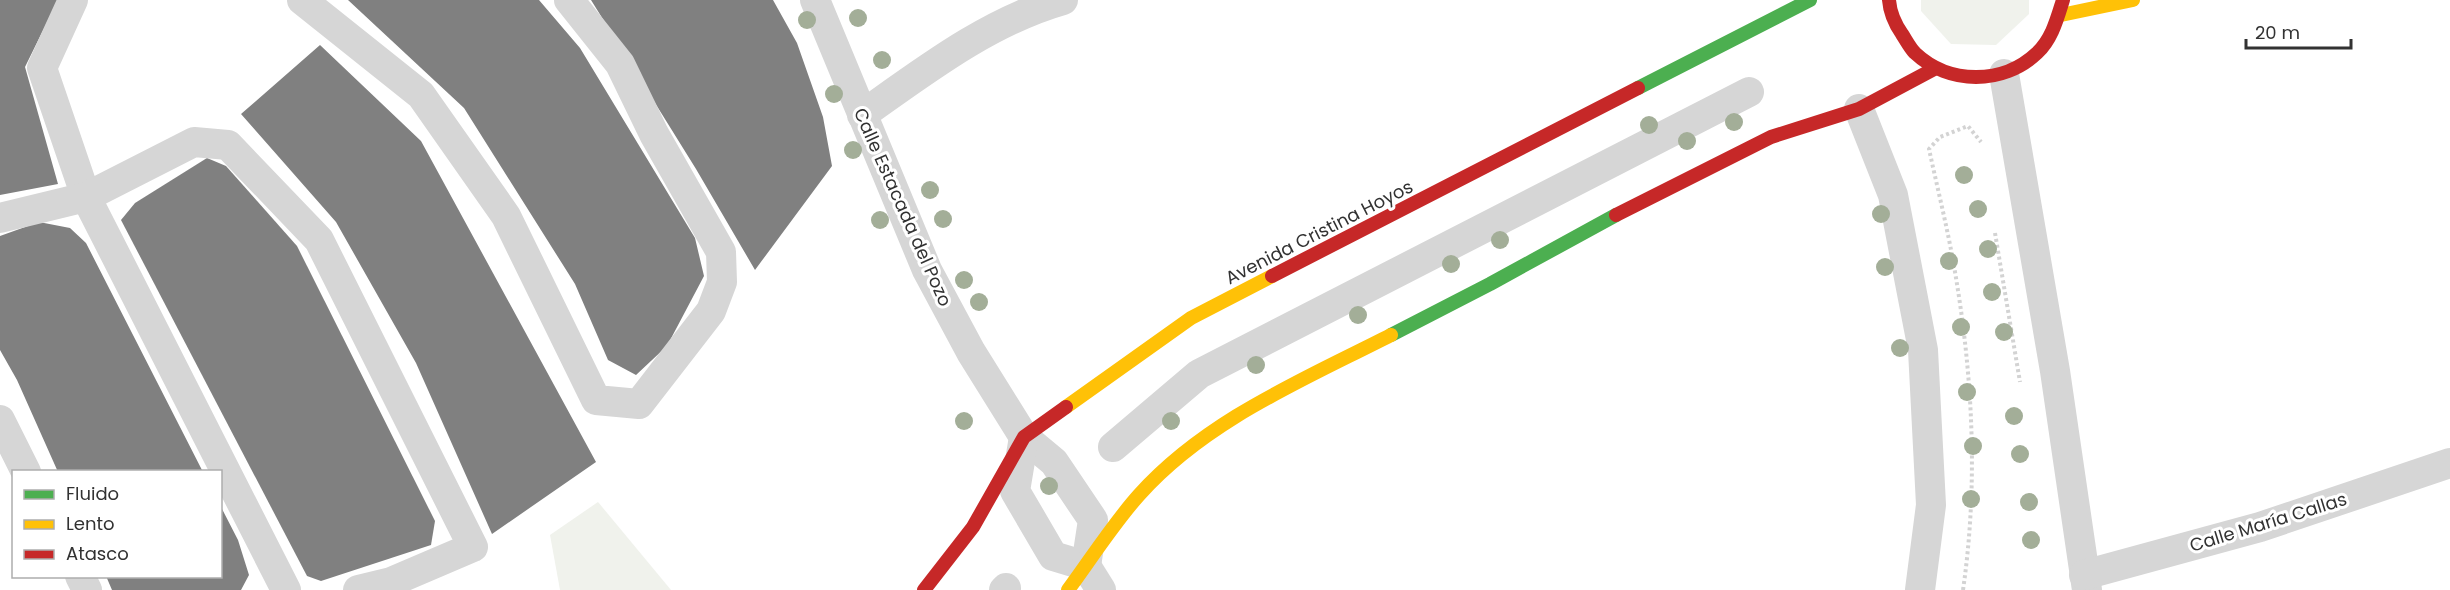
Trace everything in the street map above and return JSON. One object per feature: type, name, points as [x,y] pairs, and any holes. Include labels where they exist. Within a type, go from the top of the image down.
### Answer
[{"type":"street","points":[[73,0],[42,68],[86,196],[286,590]]},
{"type":"street","points":[[302,0],[421,95],[506,216],[596,400],[639,404],[711,311],[722,282],[721,252],[654,134],[620,64],[570,0]]},
{"type":"street","name":"Calle Estacada del Pozo","points":[[814,0],[927,270],[971,352],[1024,437],[1054,462],[1093,520],[1094,578]]},
{"type":"street","points":[[862,115],[945,56],[1036,8],[1064,0]]},
{"type":"street","name":"Avenida Cristina Hoyos","points":[[924,590],[974,527],[1024,437],[1191,318],[1810,0]]},
{"type":"street","points":[[1889,0],[1889,7],[1904,42],[1935,69],[1947,74],[1977,79],[2004,74],[2024,65],[2047,43],[2061,15],[2063,0]]},
{"type":"street","points":[[2061,15],[2133,0]]},
{"type":"street","points":[[1068,590],[1094,578],[1139,495],[1195,443],[1261,401],[1490,284],[1660,191],[1771,137],[1859,109],[1935,69]]},
{"type":"street","points":[[2004,74],[2055,371],[2086,582]]},
{"type":"street","points":[[1113,447],[1199,374],[1749,92]]},
{"type":"street","points":[[1859,109],[1893,195],[1923,350],[1931,506],[1920,590]]},
{"type":"street","points":[[0,218],[86,196],[194,142],[228,145],[319,240],[473,547],[391,582],[358,590]]},
{"type":"street","points":[[0,420],[25,470]]},
{"type":"street","points":[[1024,437],[1015,491],[1053,556],[1094,578]]},
{"type":"street","name":"Calle María Callas","points":[[2086,582],[2450,463]]},
{"type":"path","points":[[1964,590],[1968,557],[1972,417],[1956,278],[1929,148],[1940,138],[1968,126],[1985,146]]},
{"type":"shaded area","points":[[1921,0],[2029,0],[2029,14],[1996,45],[1951,44],[1921,11]]},
{"type":"shaded area","points":[[598,502],[671,590],[560,590],[550,535]]},
{"type":"building","points":[[0,0],[58,0],[25,67],[58,184],[0,195]]},
{"type":"building","points":[[348,0],[539,0],[580,48],[695,238],[704,276],[667,346],[636,375],[608,360],[575,284],[464,108]]},
{"type":"building","points":[[591,0],[773,0],[797,43],[823,117],[832,166],[755,270],[696,169]]},
{"type":"building","points":[[320,45],[421,141],[596,462],[492,534],[416,363],[336,222],[241,114]]},
{"type":"building","points":[[207,158],[226,166],[297,246],[435,521],[431,545],[321,581],[307,576],[121,220],[135,203]]},
{"type":"building","points":[[39,222],[70,228],[86,243],[202,470],[57,470],[17,380],[0,350],[0,236]]},
{"type":"building","points":[[222,509],[238,540],[249,575],[241,590],[112,590],[107,578],[222,578]]},
{"type":"traffic: fast","points":[[1638,88],[1810,0]]},
{"type":"traffic: fast","points":[[1391,335],[1616,215]]},
{"type":"traffic: slow","points":[[2061,15],[2133,0]]},
{"type":"traffic: slow","points":[[1066,407],[1191,318],[1272,276]]},
{"type":"traffic: slow","points":[[1068,590],[1129,506],[1165,468],[1194,445],[1257,404],[1391,335]]},
{"type":"traffic: jam","points":[[1889,0],[1895,22],[1915,53],[1929,64],[1944,71],[1960,76],[1976,77],[1992,76],[2008,71],[2023,64],[2037,53],[2050,35],[2063,0]]},
{"type":"traffic: jam","points":[[1616,215],[1771,137],[1859,109],[1934,69]]},
{"type":"traffic: jam","points":[[1272,276],[1638,88]]},
{"type":"traffic: jam","points":[[924,590],[973,527],[1024,437],[1066,407]]}]
